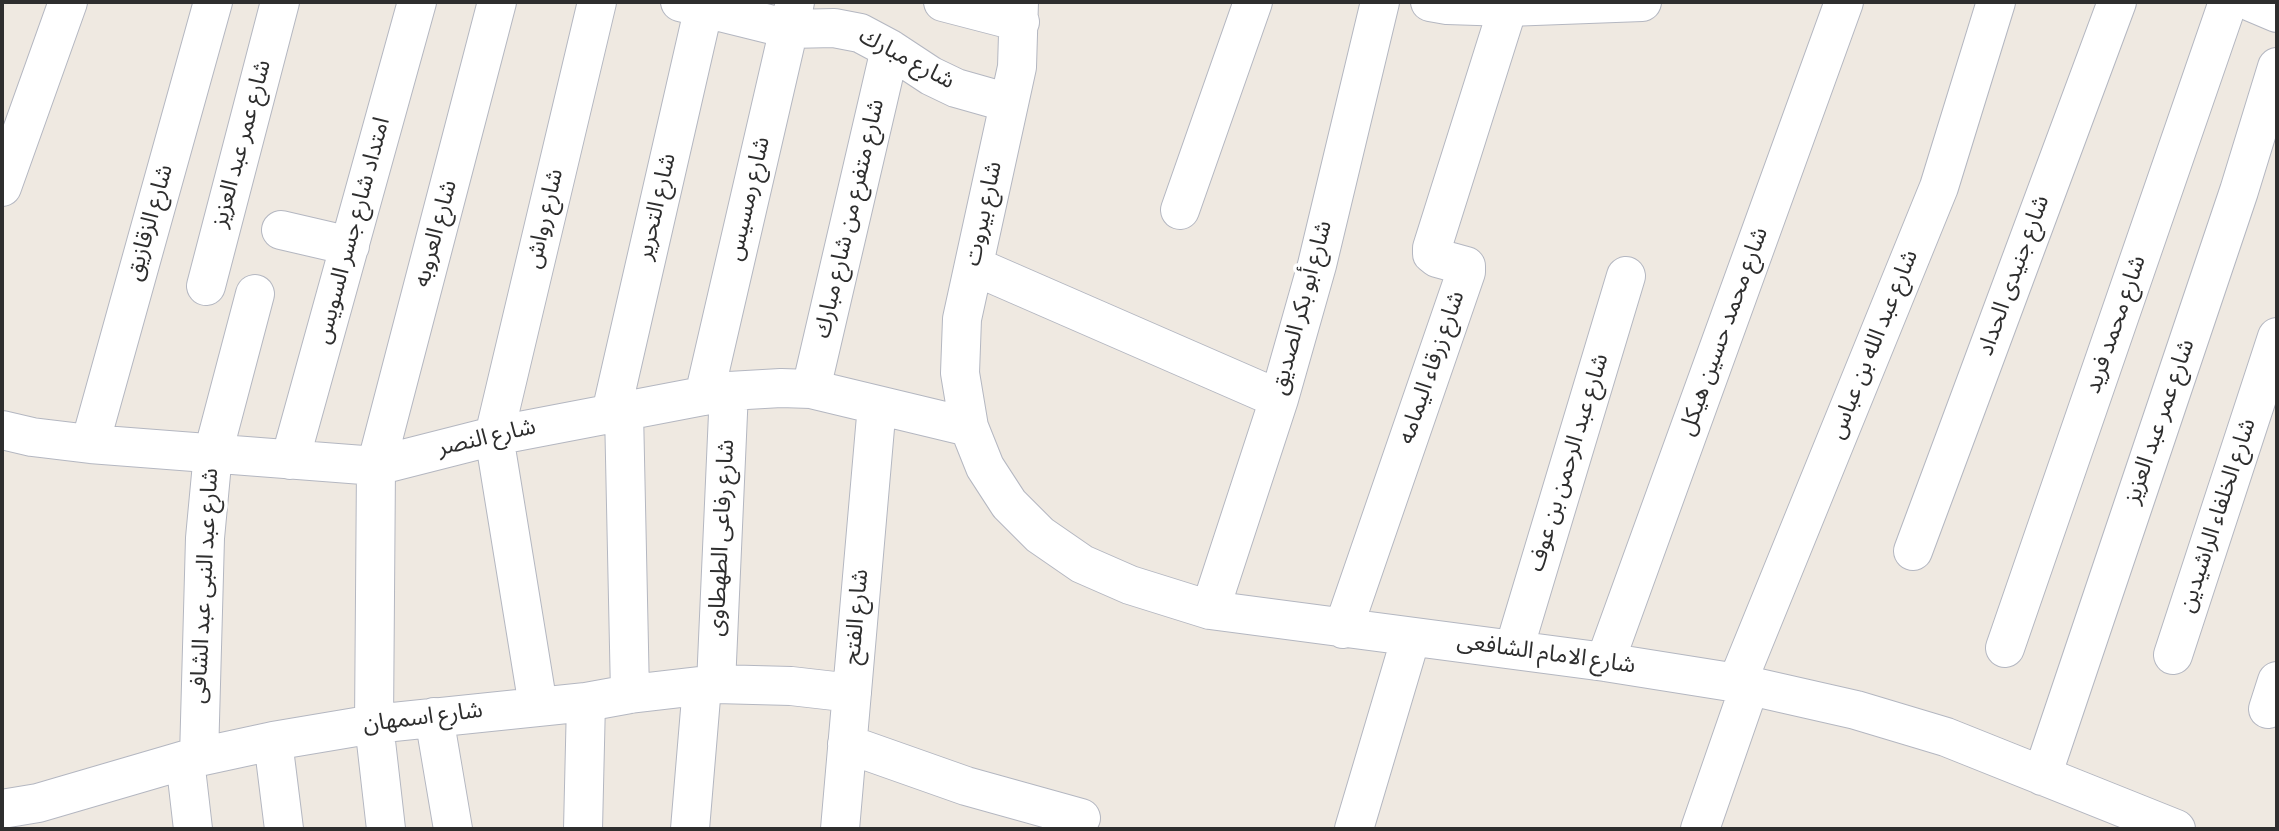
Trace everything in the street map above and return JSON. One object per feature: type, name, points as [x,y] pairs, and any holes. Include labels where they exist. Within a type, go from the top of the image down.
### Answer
[{"type":"street","points":[[2,187],[68,2]]},
{"type":"street","name":"شارع الزقازيق","points":[[90,444],[213,2]]},
{"type":"street","name":"شارع عمر عبد العزيز","points":[[206,286],[280,2]]},
{"type":"street","name":"امتداد شارع جسر السويس","points":[[290,460],[416,2]]},
{"type":"street","name":"شارع العروبه","points":[[386,829],[374,724],[376,466],[497,2]]},
{"type":"street","name":"شارع رواش","points":[[494,436],[597,2]]},
{"type":"street","points":[[943,2],[1020,12]]},
{"type":"street","points":[[1180,210],[1253,2]]},
{"type":"street","name":"شارع أبو بكر الصديق","points":[[1210,610],[1279,399],[1320,251],[1380,2]]},
{"type":"street","points":[[1442,3],[1508,7],[1642,2]]},
{"type":"street","name":"شارع محمد حسين هيكل","points":[[1605,662],[1844,2]]},
{"type":"street","name":"شارع عبد الله بن عباس","points":[[1700,829],[1744,684],[1939,187],[1996,2]]},
{"type":"street","name":"شارع جنيدى الحداد","points":[[1913,551],[2117,2]]},
{"type":"street","name":"شارع محمد فريد","points":[[2005,648],[2228,2]]},
{"type":"street","points":[[2251,2],[2277,13]]},
{"type":"street","name":"شارع مبارك","points":[[695,4],[792,15],[860,33],[956,88],[1009,103]]},
{"type":"street","name":"شارع التحرير","points":[[630,694],[617,412],[695,4]]},
{"type":"street","name":"شارع زرقاء اليمامه","points":[[1343,629],[1466,272],[1466,267],[1437,258],[1432,254],[1432,248],[1508,7]]},
{"type":"street","name":"شارع بيروت","points":[[969,427],[960,373],[962,319],[1017,66],[1020,12]]},
{"type":"street","name":"شارع رمسيس","points":[[716,393],[792,15]]},
{"type":"street","name":"شارع متفرع من شارع مبارك","points":[[811,389],[890,49]]},
{"type":"street","name":"شارع عمر عبد العزيز","points":[[2042,776],[2239,191],[2277,67]]},
{"type":"street","points":[[281,230],[350,246]]},
{"type":"street","points":[[974,266],[1279,399]]},
{"type":"street","name":"شارع عبد الرحمن بن عوف","points":[[1514,649],[1626,276]]},
{"type":"street","name":"شارع عبد النبى عبد الشافى","points":[[193,829],[192,759],[205,538],[213,453],[255,294]]},
{"type":"street","name":"شارع الخلفاء الراشيدين","points":[[2173,655],[2277,337]]},
{"type":"street","name":"شارع النصر","points":[[2,430],[32,437],[90,444],[376,466],[494,436],[617,412],[716,393],[781,388],[811,389],[969,427]]},
{"type":"street","name":"شارع رفاعى الطهطاوى","points":[[690,829],[709,685],[716,393]]},
{"type":"street","name":"شارع الفتح","points":[[840,829],[877,405]]},
{"type":"street","name":"شارع الامام الشافعى","points":[[969,427],[985,467],[1009,503],[1040,535],[1082,564],[1170,599],[1210,610],[1514,649],[1744,684],[1900,722],[1946,737],[2157,826]]},
{"type":"street","points":[[494,436],[538,706]]},
{"type":"street","points":[[1354,829],[1411,637]]},
{"type":"street","name":"شارع اسمهان","points":[[27,814],[192,759],[273,741],[374,724],[586,702],[709,685],[792,686],[852,693]]},
{"type":"street","points":[[583,829],[586,702]]},
{"type":"street","points":[[434,717],[453,829]]},
{"type":"street","points":[[273,741],[285,829]]},
{"type":"street","points":[[847,744],[966,786],[1081,817]]}]
